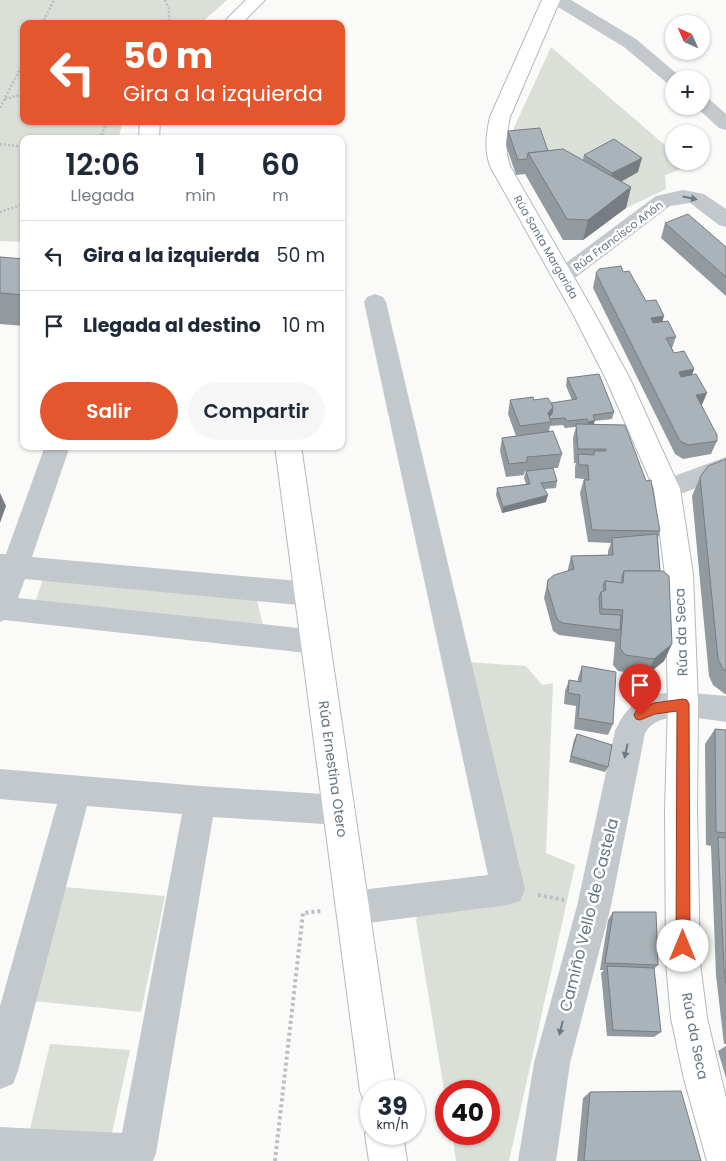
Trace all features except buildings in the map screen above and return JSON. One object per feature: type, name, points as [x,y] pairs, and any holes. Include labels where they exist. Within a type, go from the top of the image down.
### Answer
[{"type":"street","points":[[235,20],[256,0]]},
{"type":"street","points":[[552,0],[564,3],[630,43],[665,72]]},
{"type":"street","name":"Rúa Santa Margarida","points":[[552,0],[500,117],[495,143],[498,161],[618,379],[667,488]]},
{"type":"street","points":[[710,110],[726,124]]},
{"type":"street","name":"Rúa Francisco Añón","points":[[563,276],[663,201],[678,196],[692,196],[706,203],[726,220]]},
{"type":"street","points":[[352,908],[508,889],[375,302]]},
{"type":"street","points":[[56,450],[7,566],[0,609],[316,642]]},
{"type":"street","name":"Rúa Ernestina Otero","points":[[289,450],[376,1080]]},
{"type":"street","points":[[667,488],[726,466]]},
{"type":"street","name":"Rúa da Seca","points":[[667,488],[679,574],[683,704],[683,964],[689,1018],[702,1079],[726,1161]]},
{"type":"street","points":[[7,566],[310,594]]},
{"type":"street","name":"Camiño Vello de Castela","points":[[537,1161],[552,1064],[594,906],[630,731],[640,715],[654,709],[683,704],[726,709]]},
{"type":"street","points":[[0,784],[200,801],[339,810]]},
{"type":"street","points":[[0,1071],[76,790]]},
{"type":"street","points":[[0,1146],[137,1153],[200,801]]},
{"type":"street","points":[[386,1145],[388,1161]]},
{"type":"path","points":[[44,20],[54,0]]},
{"type":"path","points":[[165,0],[169,9],[168,20]]},
{"type":"path","points":[[0,108],[20,69]]},
{"type":"path","points":[[5,99],[20,95]]},
{"type":"path","points":[[0,144],[20,146]]},
{"type":"path","points":[[0,212],[20,205]]},
{"type":"path","points":[[508,889],[594,906]]},
{"type":"path","points":[[275,1161],[304,913],[352,908]]},
{"type":"shaded area","points":[[0,0],[227,0],[204,20],[20,20],[20,125],[122,125],[119,135],[20,135],[20,242],[0,241]]},
{"type":"shaded area","points":[[551,47],[665,145],[665,170],[678,170],[665,175],[666,189],[626,208],[560,170],[506,145]]},
{"type":"shaded area","points":[[43,579],[257,600],[263,626],[35,603]]},
{"type":"shaded area","points":[[467,662],[526,666],[542,685],[553,683],[546,853],[575,865],[509,1161],[456,1161],[454,1145],[500,1145],[500,1080],[442,1080],[416,920],[419,912],[520,897]]},
{"type":"shaded area","points":[[64,887],[165,896],[141,1012],[34,1001]]},
{"type":"shaded area","points":[[50,1044],[130,1050],[110,1142],[30,1129]]},
{"type":"route","points":[[640,715],[654,709],[683,704],[683,946]]}]
